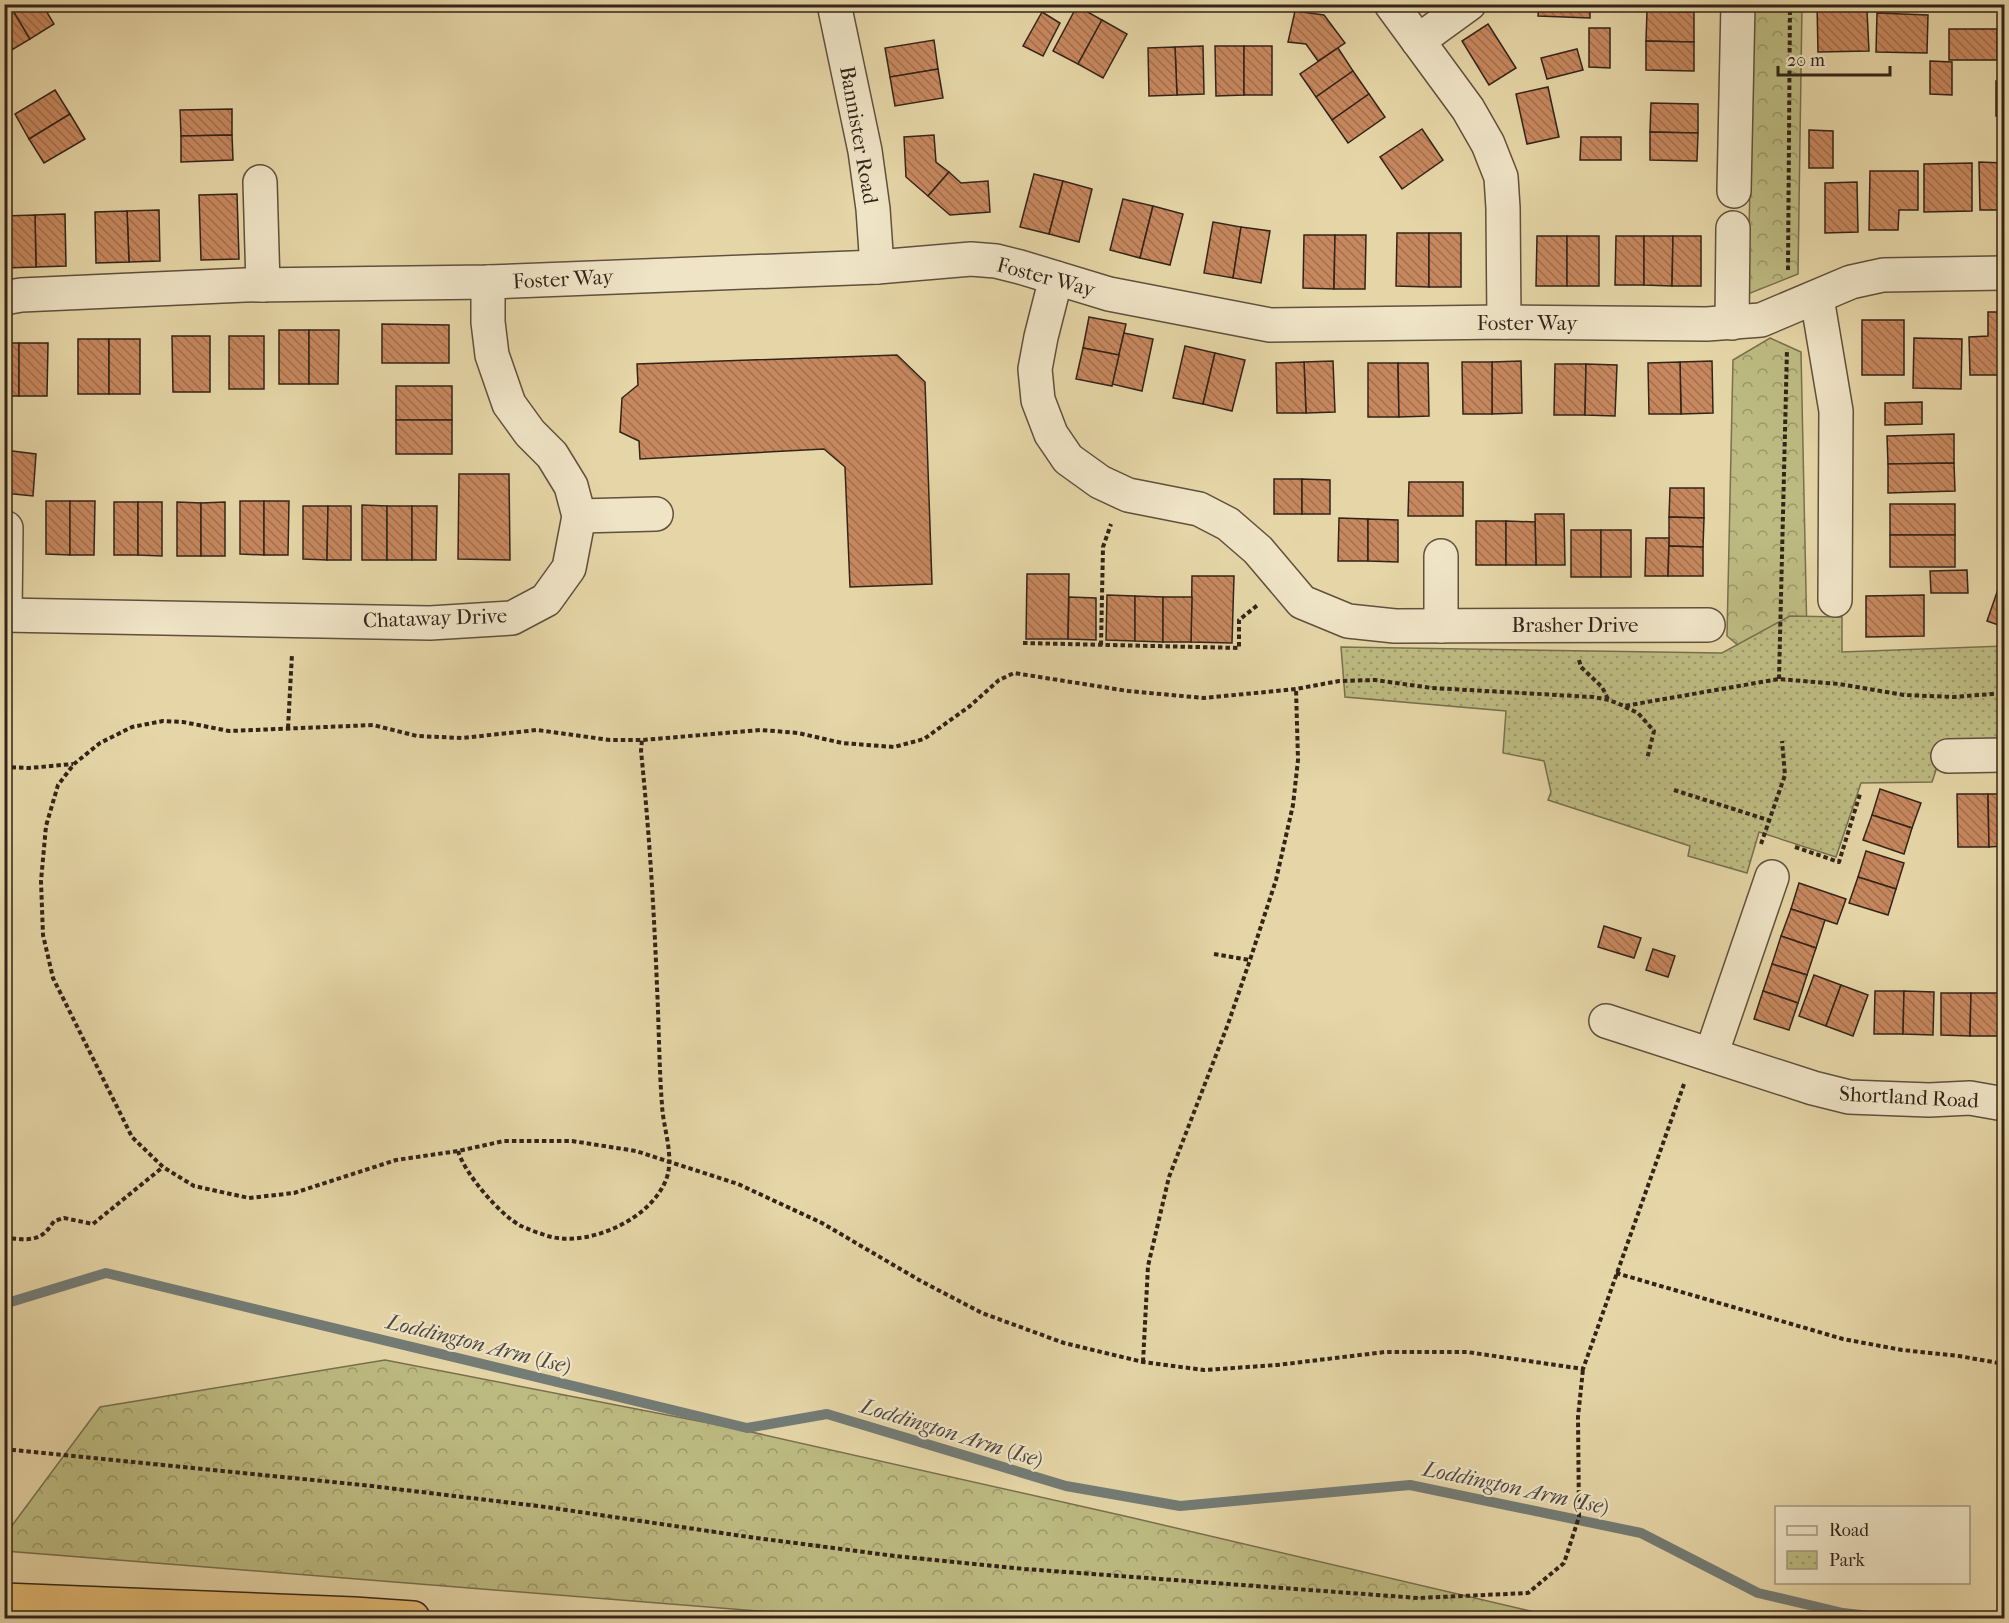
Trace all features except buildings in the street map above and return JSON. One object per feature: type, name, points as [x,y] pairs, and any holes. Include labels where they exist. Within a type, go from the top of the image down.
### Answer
[{"type":"highway","points":[[4,1600],[413,1618]]},
{"type":"street","name":"Bannister Road","points":[[834,4],[866,151],[877,267]]},
{"type":"street","points":[[1391,4],[1468,109],[1488,144],[1501,177],[1504,322]]},
{"type":"street","points":[[1418,41],[1469,4]]},
{"type":"street","points":[[1734,191],[1738,4]]},
{"type":"street","points":[[260,182],[263,285]]},
{"type":"street","points":[[1731,322],[1733,228]]},
{"type":"street","name":"Foster Way","points":[[4,298],[21,295],[263,285],[488,282],[877,267],[971,260],[996,261],[1109,294],[1270,325],[1504,322],[1707,324],[1761,320],[1851,282],[1883,275],[2004,273]]},
{"type":"street","name":"Brasher Drive","points":[[1056,278],[1035,369],[1038,400],[1051,434],[1068,459],[1100,482],[1123,493],[1199,509],[1228,524],[1258,550],[1302,602],[1348,621],[1395,626],[1708,626]]},
{"type":"street","name":"Chataway Drive","points":[[6,528],[5,615],[430,623],[512,618],[546,600],[569,568],[579,516],[571,486],[552,455],[530,433],[509,404],[492,356],[488,322],[488,282]]},
{"type":"street","points":[[1817,298],[1836,411],[1835,600]]},
{"type":"street","points":[[579,516],[656,513]]},
{"type":"street","points":[[1441,556],[1441,626]]},
{"type":"street","points":[[1948,756],[2004,755]]},
{"type":"street","points":[[1711,1055],[1772,877]]},
{"type":"street","name":"Shortland Road","points":[[1606,1021],[1813,1088],[1849,1097],[1929,1100],[1970,1098],[2004,1104]]},
{"type":"path","points":[[1101,645],[1103,547]]},
{"type":"path","points":[[1023,643],[1056,641],[1101,645],[1177,644],[1239,648],[1239,620],[1285,583]]},
{"type":"path","points":[[288,728],[294,620]]},
{"type":"path","points":[[1578,625],[1578,659],[1581,667],[1602,687],[1609,700]]},
{"type":"path","points":[[1583,1369],[1467,1352],[1385,1352],[1277,1365],[1204,1370],[1143,1362],[1064,1343],[982,1313],[919,1280],[822,1223],[738,1184],[636,1151],[572,1141],[504,1141],[458,1151],[396,1160],[294,1193],[249,1198],[194,1186],[163,1167],[132,1137],[53,978],[43,935],[41,881],[46,826],[58,785],[74,764],[100,743],[132,728],[163,721],[183,722],[229,731],[373,725],[417,736],[462,738],[537,730],[610,740],[642,740],[761,730],[894,747],[924,739],[970,706],[999,680],[1014,673],[1128,691],[1204,698],[1296,689],[1339,681],[1375,680],[1432,688],[1593,697],[1609,700],[1638,713],[1654,732],[1647,759]]},
{"type":"path","points":[[1624,706],[1779,679],[1839,684],[1904,695],[1954,697],[2004,693]]},
{"type":"path","points":[[1143,1362],[1148,1266],[1169,1177],[1250,960],[1276,880],[1293,805],[1298,760],[1296,689]]},
{"type":"path","points":[[458,1151],[461,1162],[470,1176],[506,1215],[520,1225],[562,1240],[578,1240],[595,1236],[626,1221],[648,1206],[661,1190],[668,1176],[669,1161],[662,1106],[642,740]]},
{"type":"path","points":[[1774,841],[1763,835],[1785,775],[1782,741]]},
{"type":"path","points":[[4,767],[28,768],[74,764]]},
{"type":"path","points":[[1674,790],[1768,820]]},
{"type":"path","points":[[1785,844],[1839,862],[1860,794]]},
{"type":"path","points":[[1214,954],[1250,960]]},
{"type":"path","points":[[4,1449],[363,1485],[546,1507],[895,1556],[1025,1569],[1418,1598],[1528,1593],[1564,1563],[1579,1517],[1578,1417],[1583,1369],[1691,1064],[1711,1055]]},
{"type":"path","points":[[4,1238],[32,1239],[46,1234],[54,1221],[64,1218],[93,1224],[163,1167]]},
{"type":"path","points":[[1616,1273],[1844,1339],[1902,1350],[1959,1356],[2004,1364]]},
{"type":"green space","points":[[1753,5],[1802,5],[1798,274],[1748,294]]},
{"type":"green space","points":[[1770,338],[1801,352],[1807,639],[1766,669],[1727,636],[1733,360]]},
{"type":"green space","points":[[1790,616],[1842,617],[1842,652],[2004,646],[2004,740],[1946,740],[1932,782],[1861,783],[1836,857],[1759,832],[1747,873],[1688,856],[1690,846],[1548,800],[1551,792],[1544,761],[1503,753],[1506,711],[1345,697],[1341,647],[1722,653]]},
{"type":"green space","points":[[385,1360],[729,1427],[1129,1517],[1560,1618],[846,1618],[5,1551],[5,1535],[100,1407]]},
{"type":"waterway","name":"Loddington Arm (Ise)","points":[[4,1304],[106,1273],[747,1428],[827,1414],[1066,1486],[1180,1506],[1410,1485],[1641,1533],[1758,1593],[1843,1613],[1888,1618]]}]
